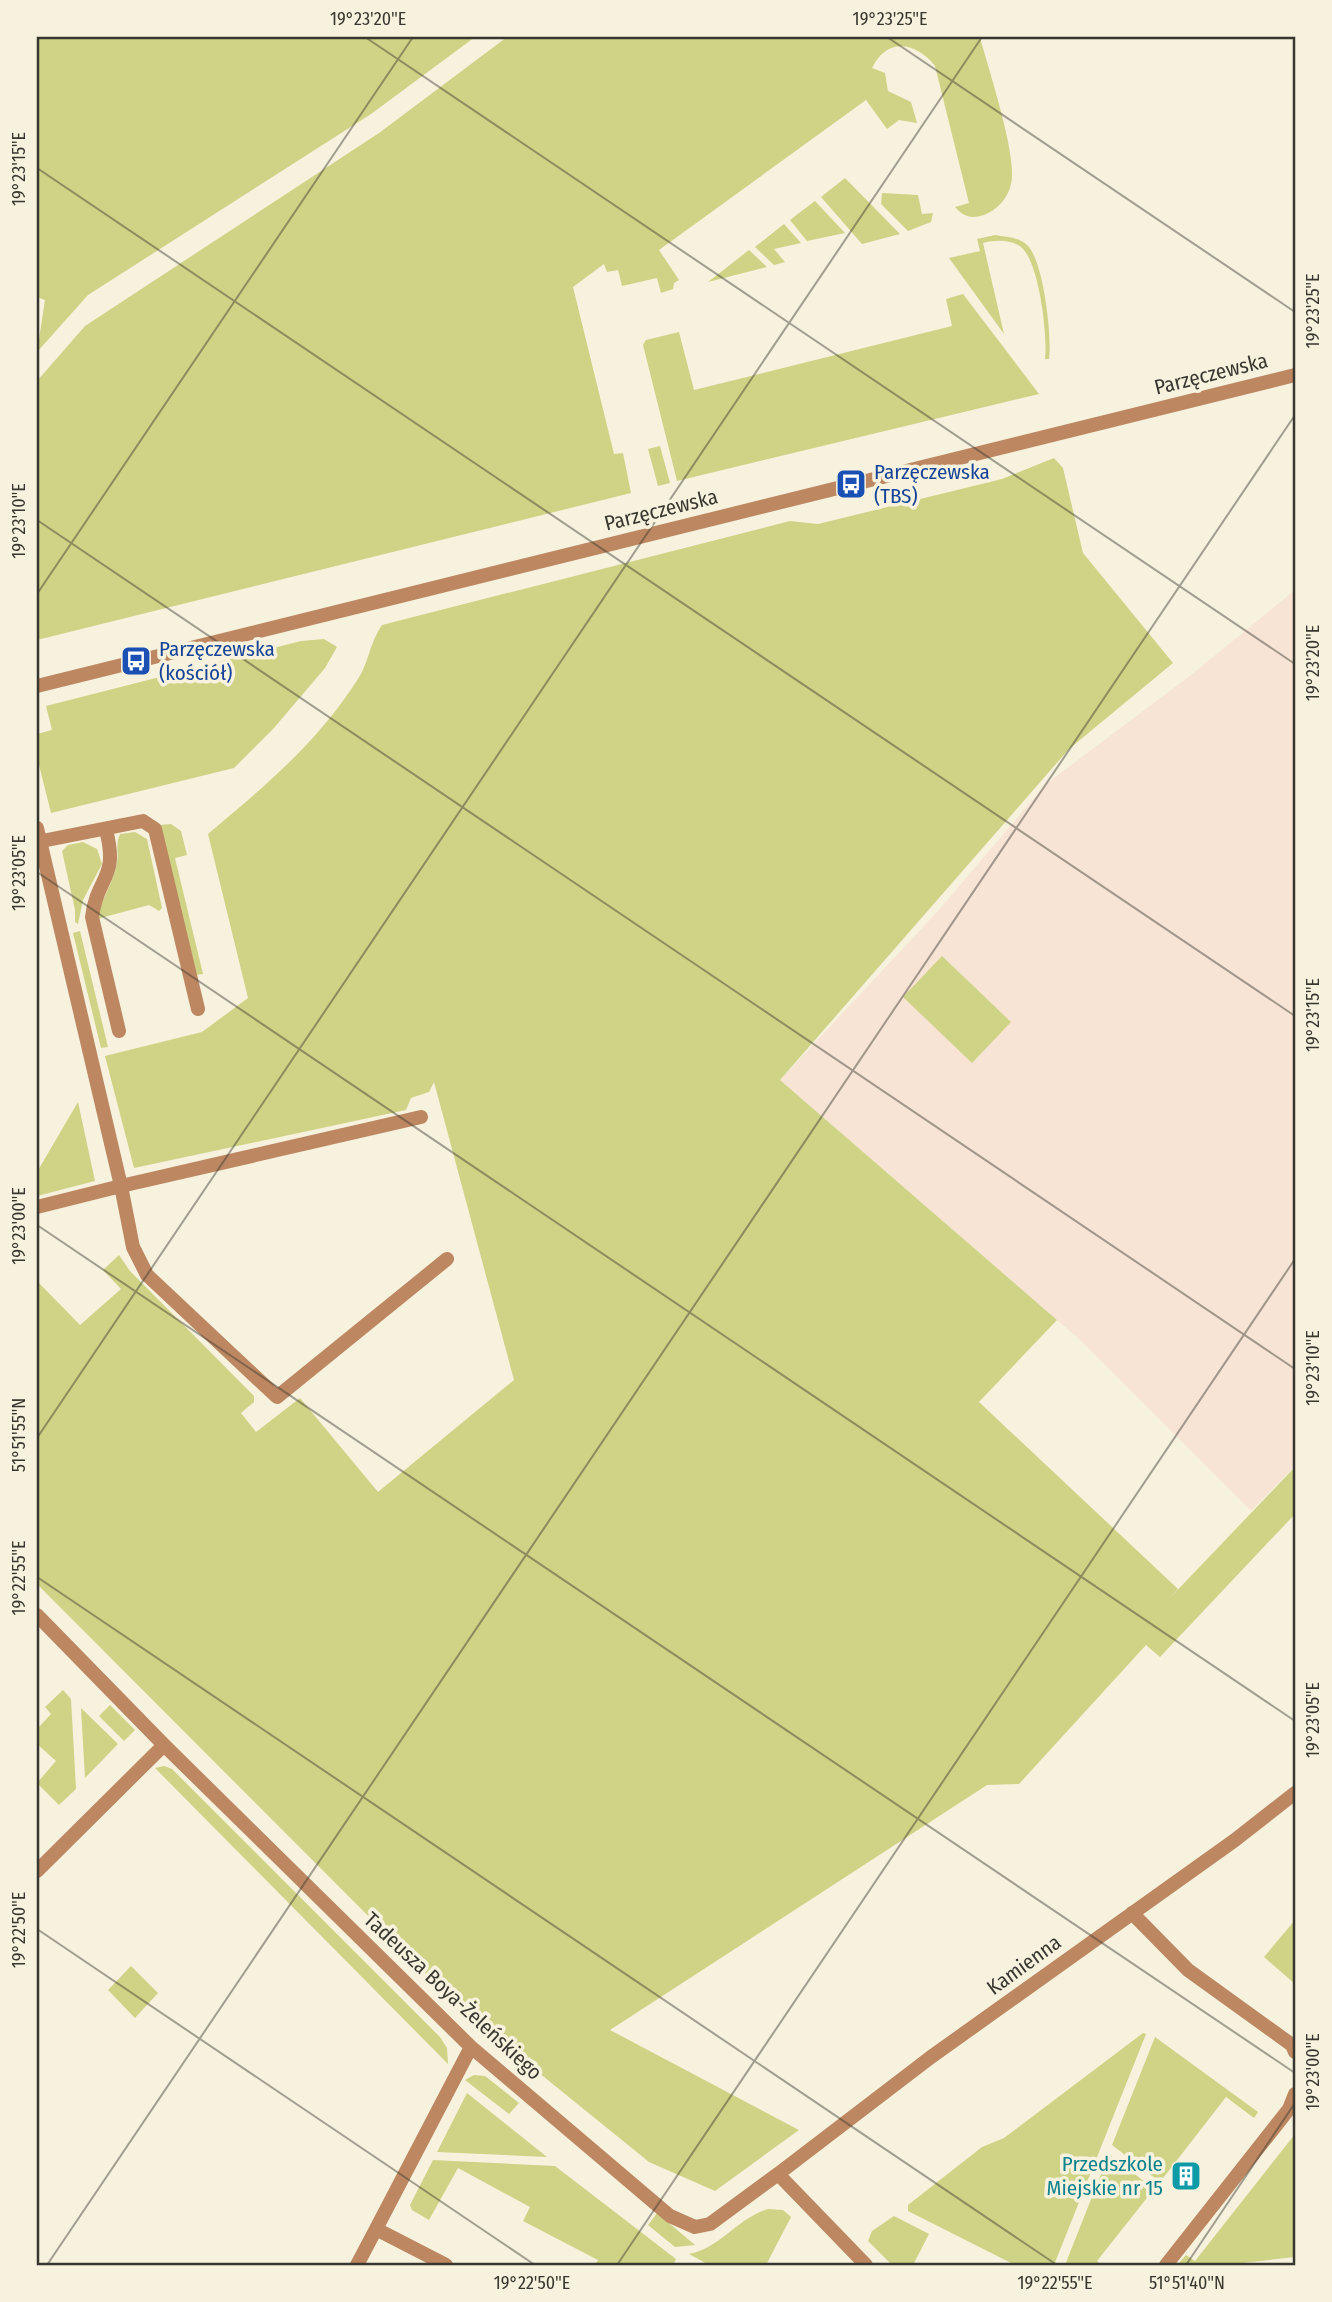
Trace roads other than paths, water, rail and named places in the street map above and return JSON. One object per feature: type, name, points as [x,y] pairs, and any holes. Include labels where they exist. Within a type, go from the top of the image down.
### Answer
[{"type":"street","name":"Parzęczewska","points":[[37,686],[1295,375]]},
{"type":"street","points":[[198,1009],[155,829],[143,821],[106,830],[39,835],[133,1247],[147,1275],[276,1396],[447,1259]]},
{"type":"street","points":[[106,830],[111,864],[94,900],[92,917],[119,1031]]},
{"type":"street","points":[[37,1207],[421,1118]]},
{"type":"street","name":"Tadeusza Boya-Żeleńskiego","points":[[37,1615],[164,1745],[471,2047],[670,2216],[695,2227],[710,2224],[778,2174]]},
{"type":"street","points":[[37,1871],[164,1745]]},
{"type":"street","name":"Kamienna","points":[[778,2174],[931,2057],[1295,1793]]},
{"type":"street","points":[[1132,1913],[1188,1970],[1292,2045],[1295,2052]]},
{"type":"street","points":[[357,2265],[471,2047]]},
{"type":"street","points":[[1166,2265],[1289,2109],[1295,2094]]},
{"type":"street","points":[[778,2174],[866,2265]]},
{"type":"street","points":[[376,2229],[446,2265]]},
{"type":"place","name":"Parzęczewska (TBS)","points":[[851,484]]},
{"type":"place","name":"Parzęczewska (kościół)","points":[[136,661]]},
{"type":"place","name":"Przedszkole Miejskie nr 15","points":[[1186,2176]]}]
